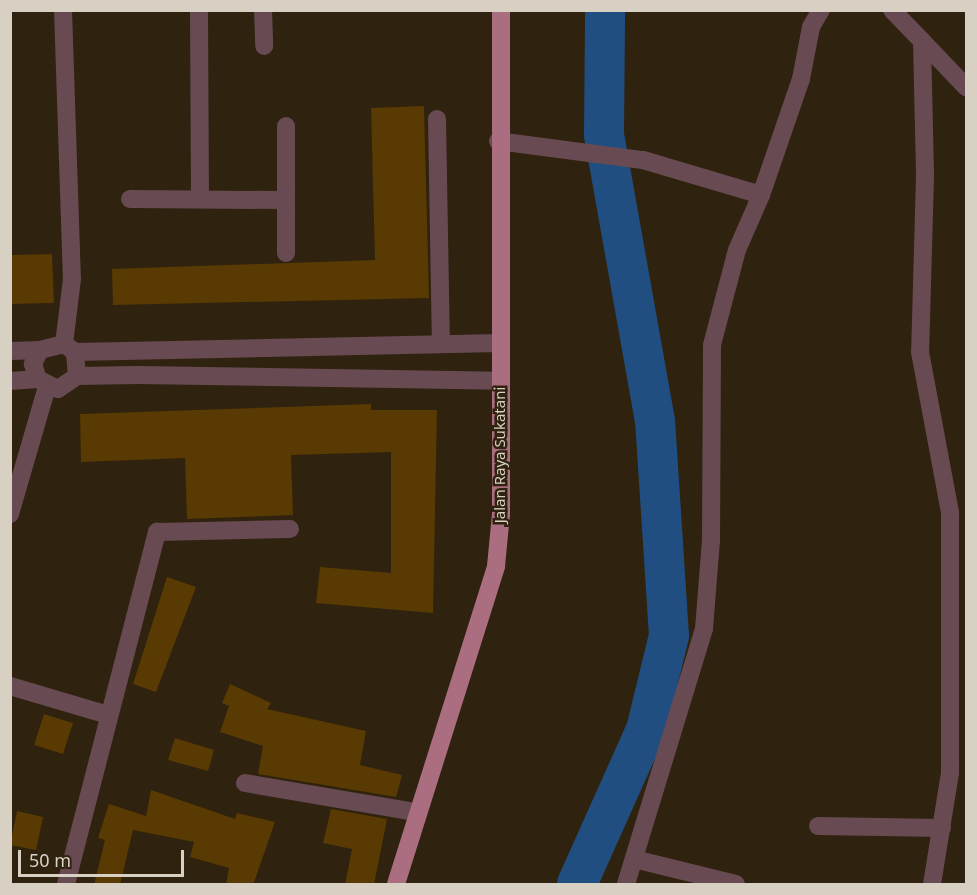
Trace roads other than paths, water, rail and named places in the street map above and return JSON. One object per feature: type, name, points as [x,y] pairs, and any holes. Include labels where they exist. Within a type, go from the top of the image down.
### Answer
[{"type":"main road","name":"Jalan Raya Sukatani","points":[[396,885],[415,812],[496,566],[500,381],[498,141],[501,10]]},
{"type":"street","points":[[63,10],[72,279],[70,348],[77,376]]},
{"type":"street","points":[[199,10],[200,199]]},
{"type":"street","points":[[263,10],[264,46]]},
{"type":"street","points":[[626,885],[704,629],[711,541],[711,345],[736,250],[761,195],[801,79],[811,27],[821,10]]},
{"type":"street","points":[[892,10],[966,87]]},
{"type":"street","points":[[922,41],[926,177],[920,352],[950,513],[960,614],[950,773],[932,885]]},
{"type":"street","points":[[437,119],[441,344]]},
{"type":"street","points":[[286,126],[286,253]]},
{"type":"street","points":[[498,141],[643,160],[761,195]]},
{"type":"street","points":[[130,199],[285,200]]},
{"type":"street","points":[[10,351],[70,348],[499,343]]},
{"type":"street","points":[[10,514],[42,383],[33,364],[40,350]]},
{"type":"street","points":[[10,381],[42,383],[58,389],[77,376],[500,381]]},
{"type":"street","points":[[66,885],[157,532],[290,528]]},
{"type":"street","points":[[10,686],[108,715]]},
{"type":"street","points":[[244,783],[415,812]]},
{"type":"street","points":[[818,826],[942,828]]},
{"type":"street","points":[[633,859],[736,885]]},
{"type":"waterway","points":[[577,884],[646,730],[669,636],[655,421],[604,135],[605,10]]}]
